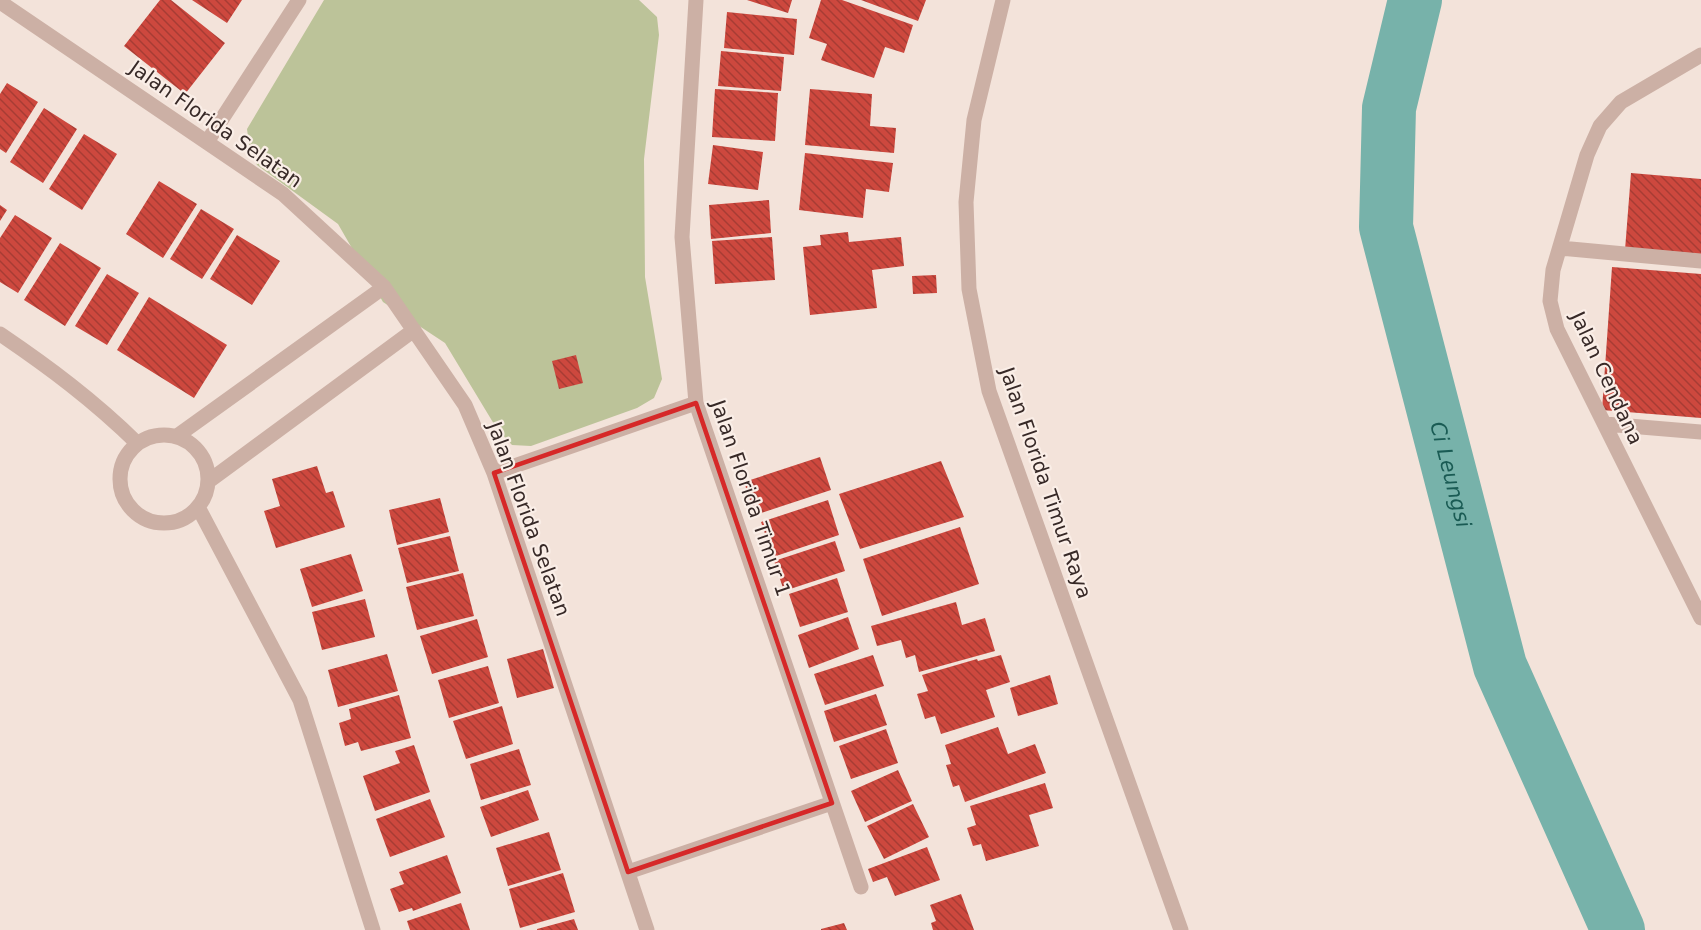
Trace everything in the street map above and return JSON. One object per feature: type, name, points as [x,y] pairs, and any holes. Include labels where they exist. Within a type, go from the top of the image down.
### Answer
[{"type":"street","points":[[207,142],[299,0]]},
{"type":"street","name":"Jalan Florida Timur 1","points":[[696,0],[681,237],[696,403],[861,888]]},
{"type":"street","name":"Jalan Florida Timur Raya","points":[[1004,0],[974,120],[966,202],[969,289],[989,392],[1180,930]]},
{"type":"street","name":"Jalan Florida Selatan","points":[[11,4],[283,194],[384,288],[414,330],[465,405],[495,473],[647,930]]},
{"type":"street","name":"Jalan Cendana","points":[[1699,609],[1557,329],[1550,301],[1553,270],[1587,155],[1599,126],[1621,102],[1701,55]]},
{"type":"street","points":[[1560,249],[1701,261]]},
{"type":"street","points":[[177,436],[384,288]]},
{"type":"street","points":[[209,480],[414,330]]},
{"type":"street","points":[[0,334],[58,374],[104,411],[136,443]]},
{"type":"street","points":[[495,473],[696,403]]},
{"type":"street","points":[[1605,424],[1701,432]]},
{"type":"street","points":[[163,434],[177,436],[190,443],[200,454],[207,466],[209,480],[205,495],[198,507],[187,517],[173,522],[158,523],[143,518],[131,510],[123,497],[119,483],[120,468],[126,454],[136,443],[163,434]]},
{"type":"street","points":[[198,507],[300,700],[373,930]]},
{"type":"street","points":[[627,872],[832,802]]},
{"type":"highlighted area","points":[[696,403],[832,803],[628,872],[494,473]]},
{"type":"green space","points":[[324,0],[639,0],[657,17],[659,35],[644,159],[645,277],[662,379],[654,398],[637,408],[531,446],[512,445],[497,429],[445,343],[383,302],[338,224],[257,165],[250,151],[247,129]]},
{"type":"building","points":[[160,0],[171,0],[225,43],[185,94],[124,46]]},
{"type":"building","points":[[192,0],[242,0],[227,23]]},
{"type":"building","points":[[747,0],[792,0],[788,13]]},
{"type":"building","points":[[821,0],[842,0],[913,25],[904,53],[885,47],[874,78],[821,60],[827,44],[809,38]]},
{"type":"building","points":[[861,0],[926,0],[918,21]]},
{"type":"building","points":[[727,12],[797,19],[794,55],[724,48]]},
{"type":"building","points":[[721,51],[784,57],[781,91],[718,86]]},
{"type":"building","points":[[7,83],[38,102],[6,153],[0,149],[0,94]]},
{"type":"building","points":[[715,89],[778,93],[775,141],[712,137]]},
{"type":"building","points":[[810,89],[872,94],[870,126],[896,128],[894,153],[805,145]]},
{"type":"building","points":[[44,108],[77,129],[43,183],[10,162]]},
{"type":"building","points":[[84,134],[117,154],[82,210],[49,189]]},
{"type":"building","points":[[713,145],[763,152],[758,190],[708,184]]},
{"type":"building","points":[[805,153],[893,163],[889,192],[866,189],[863,218],[799,210]]},
{"type":"building","points":[[1631,173],[1701,179],[1701,256],[1625,250]]},
{"type":"building","points":[[159,181],[197,204],[163,258],[126,234]]},
{"type":"building","points":[[769,200],[771,233],[711,239],[709,205]]},
{"type":"building","points":[[0,205],[7,210],[0,221]]},
{"type":"building","points":[[201,209],[234,229],[202,279],[170,259]]},
{"type":"building","points":[[15,215],[52,238],[18,293],[0,282],[0,238]]},
{"type":"building","points":[[848,232],[849,242],[901,237],[904,266],[872,270],[877,308],[810,315],[803,247],[821,245],[820,235]]},
{"type":"building","points":[[237,235],[280,261],[252,305],[210,279]]},
{"type":"building","points":[[772,237],[775,280],[715,284],[712,241]]},
{"type":"building","points":[[60,243],[101,268],[65,326],[24,300]]},
{"type":"building","points":[[1612,267],[1701,274],[1701,418],[1602,410]]},
{"type":"building","points":[[107,274],[139,293],[107,345],[75,326]]},
{"type":"building","points":[[936,275],[937,293],[913,294],[912,276]]},
{"type":"building","points":[[149,297],[227,345],[194,398],[117,350]]},
{"type":"building","points":[[576,355],[583,383],[559,389],[552,361]]},
{"type":"building","points":[[820,457],[831,490],[755,515],[744,482]]},
{"type":"building","points":[[941,461],[964,517],[860,549],[839,494]]},
{"type":"building","points":[[317,466],[326,493],[333,491],[345,527],[276,548],[264,511],[280,506],[272,479]]},
{"type":"building","points":[[440,498],[449,532],[397,545],[389,510]]},
{"type":"building","points":[[828,500],[839,535],[773,557],[761,522]]},
{"type":"building","points":[[960,527],[979,584],[882,616],[863,559]]},
{"type":"building","points":[[450,536],[459,571],[407,583],[398,548]]},
{"type":"building","points":[[835,541],[845,571],[784,591],[774,561]]},
{"type":"building","points":[[351,554],[363,591],[312,607],[300,569]]},
{"type":"building","points":[[463,573],[474,616],[417,630],[406,587]]},
{"type":"building","points":[[837,578],[848,612],[800,627],[789,594]]},
{"type":"building","points":[[365,599],[375,637],[322,650],[312,612]]},
{"type":"building","points":[[956,602],[962,625],[985,618],[995,651],[919,672],[915,655],[906,658],[901,640],[877,646],[871,626]]},
{"type":"building","points":[[848,617],[859,649],[809,668],[798,635]]},
{"type":"building","points":[[477,619],[488,657],[432,674],[420,636]]},
{"type":"building","points":[[543,649],[554,688],[517,698],[507,659]]},
{"type":"building","points":[[387,654],[398,691],[338,707],[328,670]]},
{"type":"building","points":[[873,655],[884,686],[825,705],[814,674]]},
{"type":"building","points":[[1001,655],[1010,682],[986,690],[995,717],[941,734],[935,716],[925,719],[917,694],[928,691],[922,675],[977,659],[978,661]]},
{"type":"building","points":[[488,666],[499,703],[449,718],[438,680]]},
{"type":"building","points":[[1050,675],[1058,704],[1018,716],[1010,688]]},
{"type":"building","points":[[876,694],[887,725],[834,742],[824,711]]},
{"type":"building","points":[[399,695],[411,738],[361,751],[358,742],[345,746],[339,723],[351,719],[349,709]]},
{"type":"building","points":[[502,706],[513,744],[466,759],[453,721]]},
{"type":"building","points":[[998,727],[1008,754],[1035,744],[1046,773],[965,802],[959,785],[953,787],[946,765],[951,764],[945,745]]},
{"type":"building","points":[[886,729],[898,763],[851,779],[839,746]]},
{"type":"building","points":[[414,745],[430,792],[375,811],[363,776],[400,763],[395,751]]},
{"type":"building","points":[[519,749],[531,785],[481,800],[470,764]]},
{"type":"building","points":[[898,770],[912,801],[865,822],[851,791]]},
{"type":"building","points":[[1045,783],[1053,808],[1029,815],[1039,846],[986,861],[981,844],[973,846],[967,828],[976,825],[970,806]]},
{"type":"building","points":[[528,790],[539,820],[491,837],[480,807]]},
{"type":"building","points":[[430,799],[445,837],[390,857],[376,819]]},
{"type":"building","points":[[913,804],[929,837],[884,859],[867,826]]},
{"type":"building","points":[[549,832],[561,870],[508,886],[496,848]]},
{"type":"building","points":[[927,847],[940,880],[895,896],[887,877],[873,882],[868,869]]},
{"type":"building","points":[[447,855],[461,893],[413,911],[412,908],[399,912],[390,889],[404,884],[399,872]]},
{"type":"building","points":[[563,873],[575,912],[520,928],[509,889]]},
{"type":"building","points":[[961,894],[974,930],[933,930],[931,923],[936,921],[930,905]]},
{"type":"building","points":[[461,903],[470,930],[410,930],[407,921]]},
{"type":"building","points":[[574,919],[578,930],[537,930],[537,929]]},
{"type":"building","points":[[844,923],[847,930],[821,930],[821,929]]},
{"type":"waterway","name":"Ci Leungsi","points":[[1415,0],[1389,108],[1386,227],[1500,666],[1618,930]]}]
